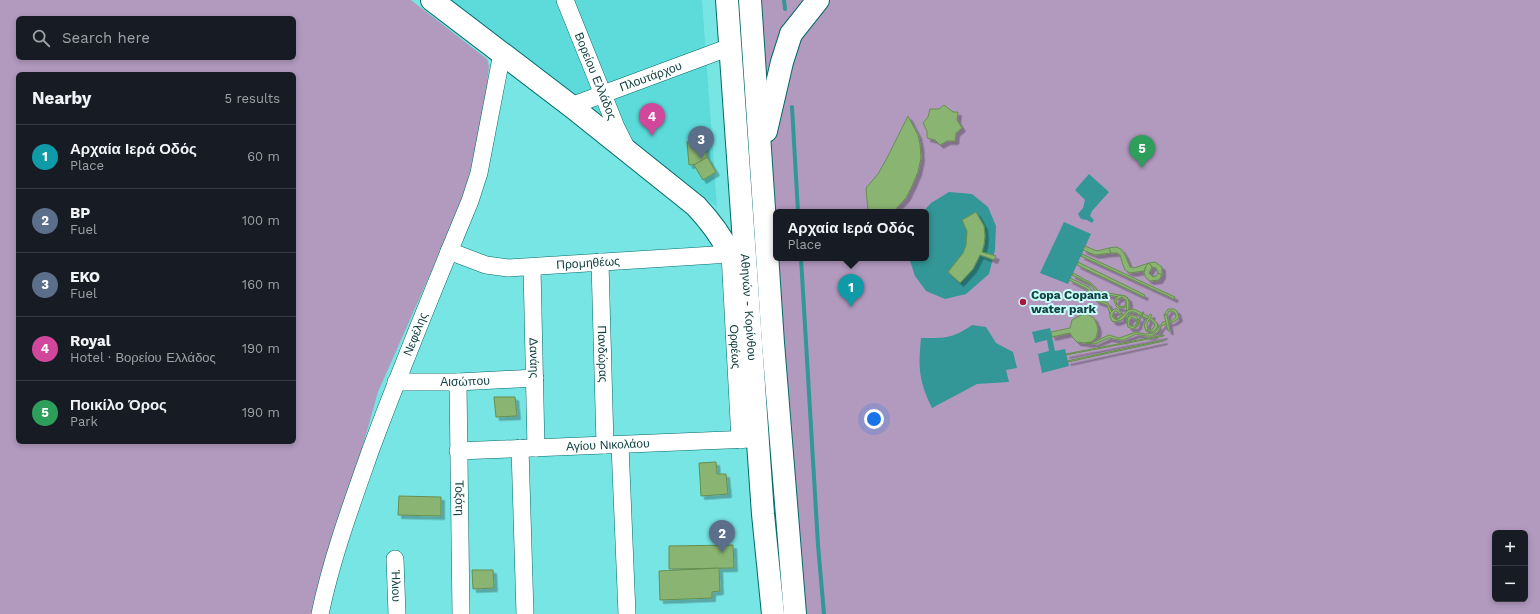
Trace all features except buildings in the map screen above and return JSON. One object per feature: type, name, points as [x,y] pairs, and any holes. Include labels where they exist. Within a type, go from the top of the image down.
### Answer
[{"type":"main road","points":[[432,0],[628,150],[696,206],[713,224],[723,239],[730,254],[751,362]]},
{"type":"main road","name":"Αθηνών - Κορίνθου","points":[[727,0],[751,362],[748,440],[767,562],[773,614]]},
{"type":"main road","name":"Αθηνών - Κορίνθου","points":[[750,0],[773,343],[795,614]]},
{"type":"main road","points":[[761,151],[780,68],[791,34],[808,0]]},
{"type":"main road","points":[[791,34],[818,0]]},
{"type":"street","name":"Βορείου Ελλάδος","points":[[565,0],[602,94],[628,150]]},
{"type":"street","name":"Πλουτάρχου","points":[[570,106],[730,46]]},
{"type":"street","name":"Νεφέλης","points":[[320,614],[344,526],[396,382],[470,201],[478,173],[502,53]]},
{"type":"street","name":"Προμηθέως","points":[[449,251],[486,265],[508,268],[730,254]]},
{"type":"street","name":"Ορφέως","points":[[730,254],[748,440]]},
{"type":"street","name":"Πανδώρας","points":[[600,262],[627,614]]},
{"type":"street","name":"Δανάης","points":[[525,614],[528,448],[535,378],[532,267]]},
{"type":"street","name":"Αισώπου","points":[[396,382],[458,382],[535,378]]},
{"type":"street","name":"Τοξότη","points":[[458,382],[461,614]]},
{"type":"street","name":"Αγίου Νικολάου","points":[[458,451],[748,440]]},
{"type":"street","name":"Ήλιου","points":[[395,559],[397,614]]},
{"type":"shaded area","points":[[0,0],[411,0],[487,59],[489,66],[485,102],[465,195],[378,392],[315,614],[0,614]]},
{"type":"shaded area","points":[[444,0],[702,0],[717,207]]},
{"type":"shaded area","points":[[749,0],[1540,0],[1540,614],[799,614],[741,336]]},
{"type":"shaded area","points":[[1089,174],[1109,192],[1092,211],[1090,216],[1094,220],[1092,223],[1081,219],[1078,214],[1083,208],[1085,200],[1075,190]]},
{"type":"shaded area","points":[[949,192],[972,194],[988,207],[996,226],[995,250],[989,274],[966,294],[945,299],[926,291],[915,276],[910,261],[929,261],[929,209],[926,209],[931,203]]},
{"type":"shaded area","points":[[1064,222],[1091,234],[1068,284],[1040,273]]},
{"type":"shaded area","points":[[972,325],[986,327],[996,343],[1013,352],[1017,368],[1006,370],[1009,382],[977,384],[932,408],[924,390],[920,374],[921,338],[948,337],[965,330]]},
{"type":"shaded area","points":[[1050,328],[1055,351],[1065,349],[1069,366],[1042,373],[1038,354],[1049,351],[1047,340],[1035,343],[1032,332]]},
{"type":"waterway","points":[[784,0],[785,9]]},
{"type":"waterway","points":[[792,107],[798,209]]},
{"type":"waterway","points":[[801,261],[818,545],[824,614]]},
{"type":"place","name":"Royal","points":[[652,136]]},
{"type":"place","name":"EKO","points":[[701,159]]},
{"type":"place","name":"Ποικίλο Όρος","points":[[1142,168]]},
{"type":"place","name":"Copa Copana water park","points":[[1023,302]]},
{"type":"place","name":"Αρχαία Ιερά Οδός","points":[[851,307]]},
{"type":"place","name":"BP","points":[[722,553]]}]
